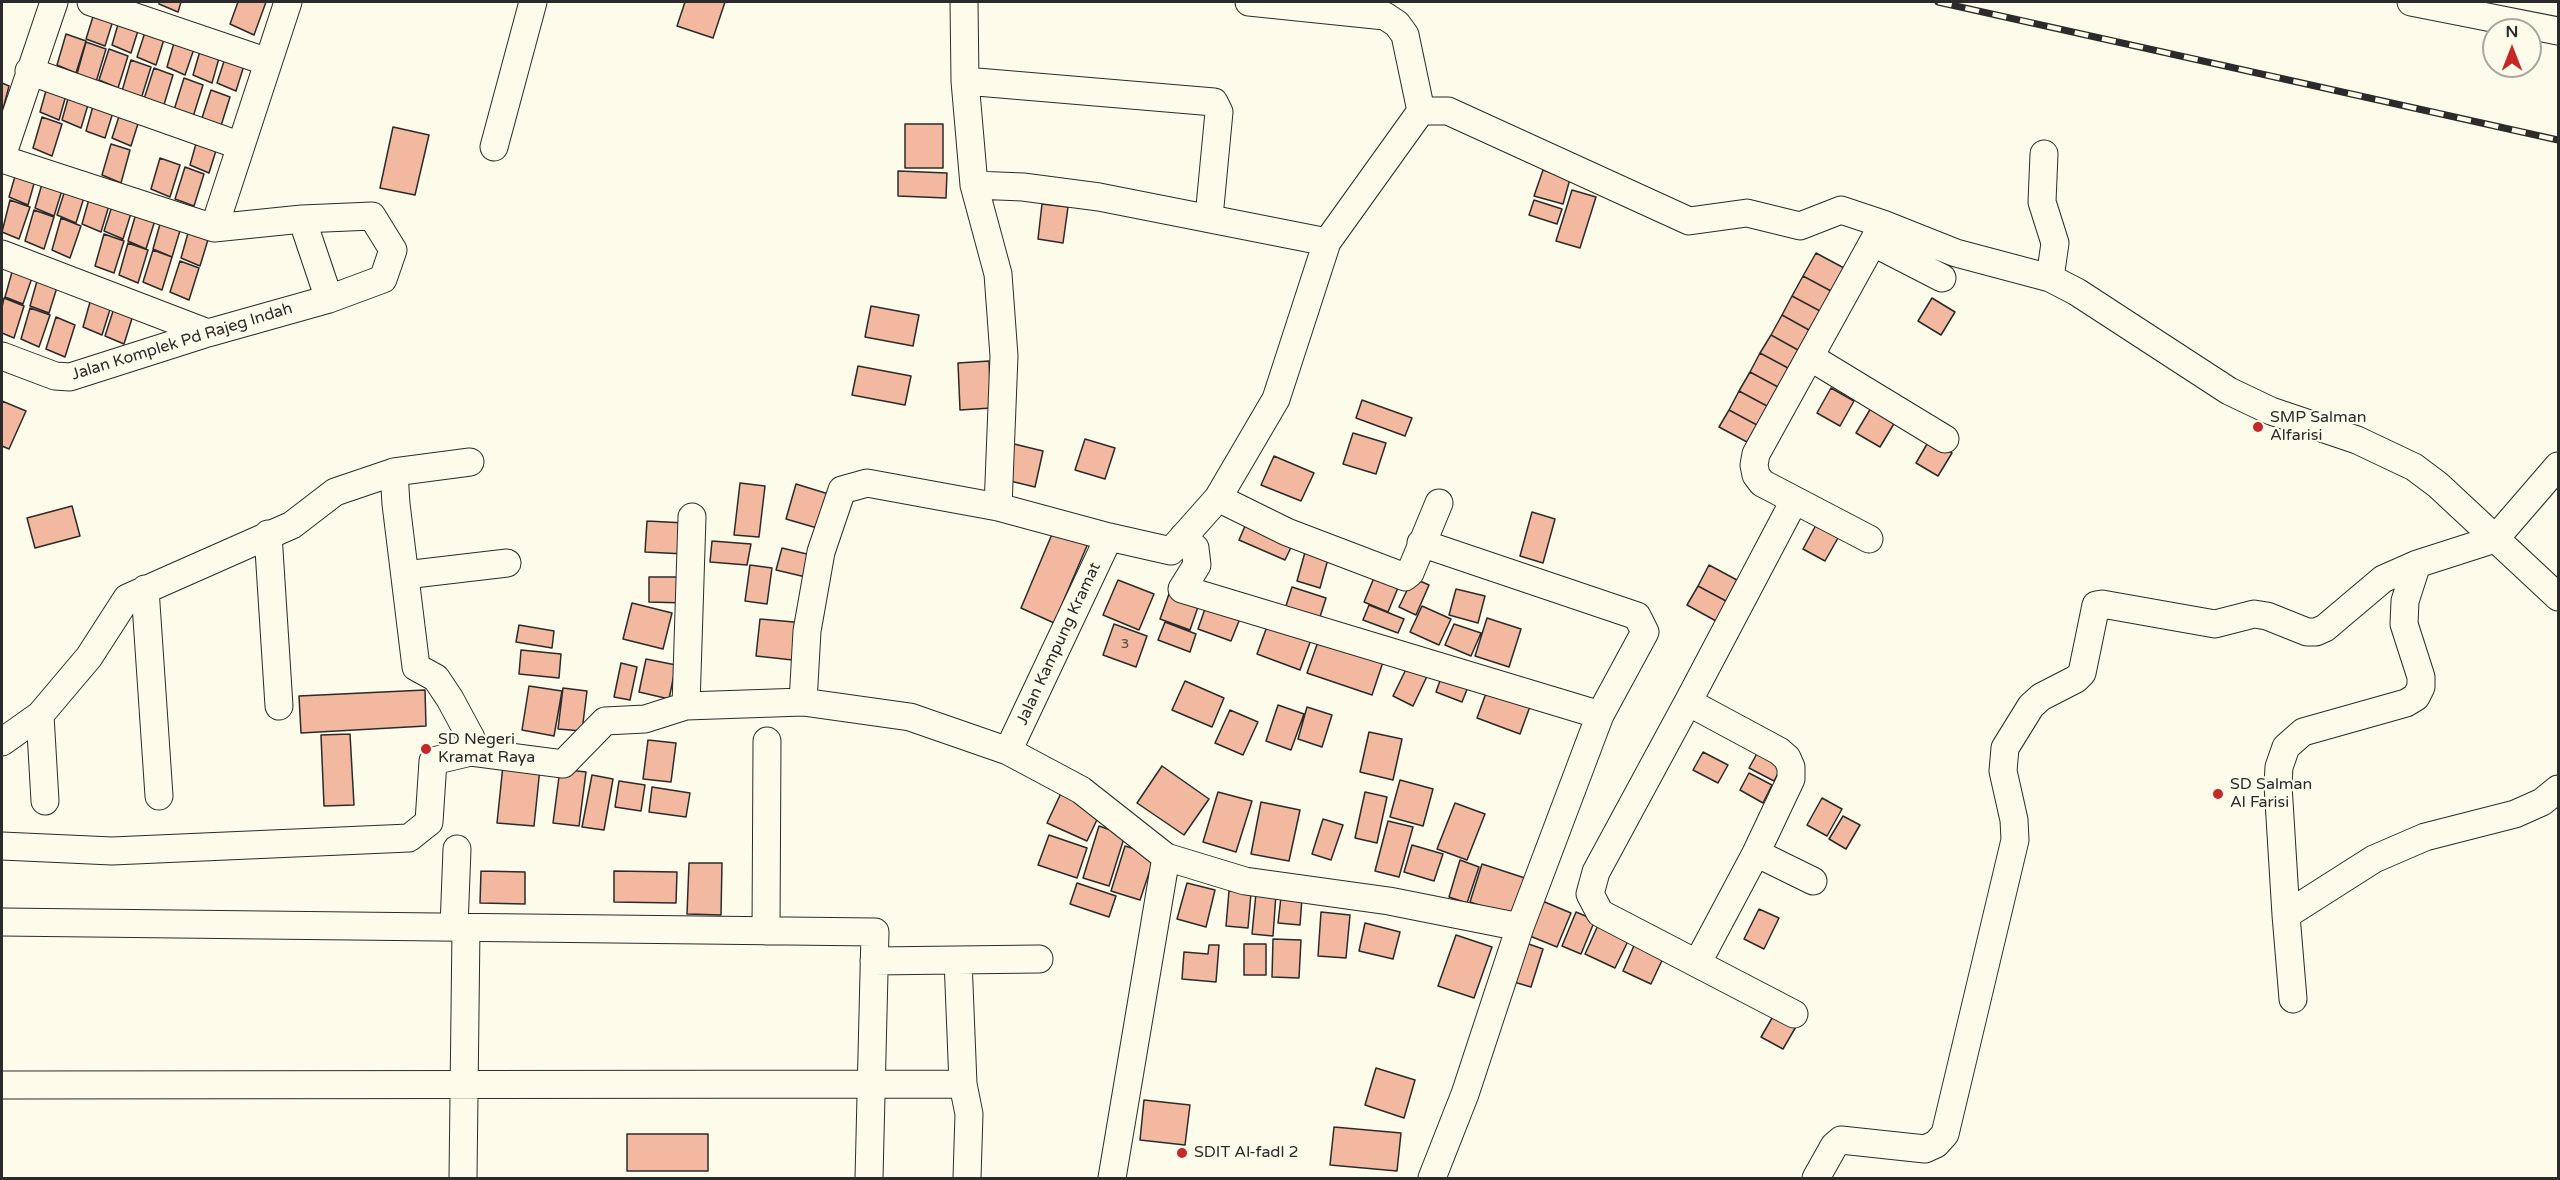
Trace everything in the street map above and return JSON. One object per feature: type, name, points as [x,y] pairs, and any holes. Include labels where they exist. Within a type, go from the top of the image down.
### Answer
[{"type":"street","points":[[54,2],[2,157],[214,228],[288,2]]},
{"type":"street","points":[[91,2],[267,62]]},
{"type":"street","points":[[494,147],[532,2]]},
{"type":"street","points":[[964,2],[965,81],[974,185],[998,274],[1004,356],[998,507]]},
{"type":"street","points":[[803,702],[807,631],[820,552],[842,490],[867,483],[998,507],[1171,551],[1218,498],[1276,399],[1333,235],[1421,111],[1405,35],[1397,24],[1385,16],[1249,2]]},
{"type":"street","points":[[2411,2],[2453,6],[2559,31]]},
{"type":"street","points":[[29,71],[241,146]]},
{"type":"street","points":[[965,81],[1214,102],[1219,112],[1209,217]]},
{"type":"street","points":[[1421,111],[1448,111],[1689,222],[1747,213],[1800,226],[1841,210],[1942,278]]},
{"type":"street","points":[[2044,154],[2042,202],[2055,243],[2050,278]]},
{"type":"street","points":[[974,185],[1023,187],[1099,197],[1209,217],[1333,235]]},
{"type":"street","name":"Jalan Komplek Pd Rajeg Indah","points":[[2,356],[55,376],[70,377],[208,333],[329,299],[383,279],[393,250],[372,216],[302,219],[214,228]]},
{"type":"street","points":[[302,219],[329,299]]},
{"type":"street","points":[[1296,220],[1333,235]]},
{"type":"street","points":[[1878,233],[2050,278],[2077,292],[2229,391],[2271,411],[2357,440],[2414,467],[2438,485],[2559,597]]},
{"type":"street","points":[[1869,539],[1762,483],[1756,475],[1754,465],[1756,454],[1878,233]]},
{"type":"street","points":[[2,254],[208,333]]},
{"type":"street","points":[[1810,357],[1945,439]]},
{"type":"street","points":[[2,742],[40,715],[89,657],[127,598],[292,525],[335,492],[394,472],[470,462]]},
{"type":"street","points":[[1816,1179],[1834,1146],[1841,1140],[1925,1149],[1936,1144],[1945,1134],[2015,840],[2014,820],[2003,771],[2005,748],[2031,706],[2041,697],[2076,679],[2082,673],[2096,605],[2103,604],[2215,624],[2242,616],[2266,616],[2307,632],[2316,632],[2325,628],[2383,579],[2417,564],[2495,539],[2559,466]]},
{"type":"street","points":[[394,472],[416,667],[436,678],[450,699],[471,738],[471,752]]},
{"type":"street","points":[[1218,498],[1287,532],[1401,576],[1408,576],[1410,573],[1439,503]]},
{"type":"street","points":[[1794,501],[1596,872],[1590,894],[1600,913],[1794,1014]]},
{"type":"street","points":[[686,706],[692,517]]},
{"type":"street","points":[[268,534],[279,706]]},
{"type":"street","name":"Jalan Kampung Kramat","points":[[1008,751],[1109,537]]},
{"type":"street","points":[[1183,537],[1195,548],[1197,566],[1182,589],[1600,715]]},
{"type":"street","points":[[1421,543],[1637,616],[1645,632],[1600,715],[1521,927],[1465,1094],[1432,1179]]},
{"type":"street","points":[[405,575],[507,563]]},
{"type":"street","points":[[2293,999],[2278,785],[2279,767],[2286,747],[2303,732],[2406,703],[2416,697],[2421,687],[2421,677],[2404,624],[2405,601],[2417,564]]},
{"type":"street","points":[[145,589],[159,796]]},
{"type":"street","points":[[2,846],[112,851],[409,838],[429,822],[433,760],[471,752],[563,764],[605,720],[645,719],[686,706],[803,702],[909,717],[1008,751],[1081,790],[1166,857],[1245,881],[1389,901],[1521,927]]},
{"type":"street","points":[[1688,702],[1779,751],[1787,758],[1791,767],[1791,779],[1756,853],[1698,962]]},
{"type":"street","points":[[40,715],[45,801]]},
{"type":"street","points":[[766,931],[767,741]]},
{"type":"street","points":[[2286,915],[2374,859],[2425,837],[2515,814],[2542,802],[2559,789]]},
{"type":"street","points":[[457,849],[464,1084],[463,1179]]},
{"type":"street","points":[[1756,853],[1813,881]]},
{"type":"street","points":[[1112,1179],[1166,857]]},
{"type":"street","points":[[2,922],[875,932],[869,1179]]},
{"type":"street","points":[[874,961],[1039,959]]},
{"type":"street","points":[[958,960],[963,1084],[969,1114],[970,1178]]},
{"type":"street","points":[[2,1085],[963,1084]]},
{"type":"building","points":[[159,2],[181,2],[178,12]]},
{"type":"building","points":[[238,2],[266,2],[254,35],[230,24]]},
{"type":"building","points":[[685,2],[725,2],[713,38],[677,26]]},
{"type":"building","points":[[96,7],[115,14],[105,46],[86,39]]},
{"type":"building","points":[[121,14],[141,21],[131,53],[112,45]]},
{"type":"building","points":[[147,26],[166,33],[156,65],[137,57]]},
{"type":"building","points":[[66,34],[86,41],[76,73],[57,65]]},
{"type":"building","points":[[176,36],[196,43],[185,75],[167,67]]},
{"type":"building","points":[[86,42],[106,49],[96,82],[77,74]]},
{"type":"building","points":[[202,44],[221,51],[212,83],[193,75]]},
{"type":"building","points":[[109,49],[128,56],[118,88],[99,80]]},
{"type":"building","points":[[227,52],[246,59],[236,91],[217,83]]},
{"type":"building","points":[[131,60],[151,67],[141,99],[122,91]]},
{"type":"building","points":[[154,68],[173,75],[163,108],[144,99]]},
{"type":"building","points":[[184,78],[203,85],[193,117],[174,110]]},
{"type":"building","points":[[49,80],[68,88],[59,120],[40,112]]},
{"type":"building","points":[[2,83],[9,86],[2,113]]},
{"type":"building","points":[[71,88],[91,95],[81,128],[62,120]]},
{"type":"building","points":[[211,90],[230,97],[220,129],[201,121]]},
{"type":"building","points":[[95,99],[115,106],[105,138],[86,131]]},
{"type":"building","points":[[122,107],[141,114],[131,146],[112,138]]},
{"type":"building","points":[[42,117],[62,124],[52,156],[33,148]]},
{"type":"building","points":[[905,124],[943,124],[943,168],[905,168]]},
{"type":"building","points":[[393,127],[429,135],[415,195],[380,188]]},
{"type":"building","points":[[199,133],[219,141],[209,173],[190,165]]},
{"type":"building","points":[[111,144],[130,150],[121,183],[102,175]]},
{"type":"building","points":[[160,158],[180,165],[170,197],[151,189]]},
{"type":"building","points":[[18,166],[37,173],[28,205],[9,197]]},
{"type":"building","points":[[185,167],[204,174],[194,206],[175,199]]},
{"type":"building","points":[[1543,170],[1570,179],[1563,204],[1534,196]]},
{"type":"building","points":[[898,171],[947,173],[946,198],[898,196]]},
{"type":"building","points":[[44,177],[64,184],[54,216],[35,208]]},
{"type":"building","points":[[67,184],[86,191],[76,223],[57,215]]},
{"type":"building","points":[[1572,190],[1596,197],[1580,248],[1556,241]]},
{"type":"building","points":[[91,192],[111,199],[101,232],[82,224]]},
{"type":"building","points":[[10,200],[30,207],[19,239],[2,232]]},
{"type":"building","points":[[114,200],[133,207],[123,239],[104,231]]},
{"type":"building","points":[[1534,200],[1562,209],[1557,224],[1529,215]]},
{"type":"building","points":[[1042,204],[1068,207],[1063,243],[1038,239]]},
{"type":"building","points":[[34,210],[54,217],[44,249],[25,241]]},
{"type":"building","points":[[137,210],[156,217],[146,249],[128,241]]},
{"type":"building","points":[[162,217],[182,224],[172,257],[153,249]]},
{"type":"building","points":[[61,218],[81,226],[70,258],[52,250]]},
{"type":"building","points":[[190,226],[210,233],[200,266],[181,258]]},
{"type":"building","points":[[104,234],[124,241],[114,273],[95,266]]},
{"type":"building","points":[[128,243],[148,250],[138,283],[119,275]]},
{"type":"building","points":[[153,250],[172,257],[162,290],[143,282]]},
{"type":"building","points":[[1816,253],[1844,268],[1831,291],[1803,276]]},
{"type":"building","points":[[180,261],[199,268],[189,300],[170,292]]},
{"type":"building","points":[[14,265],[34,272],[23,304],[5,297]]},
{"type":"building","points":[[39,274],[59,281],[49,313],[30,306]]},
{"type":"building","points":[[1803,276],[1831,291],[1820,311],[1792,296]]},
{"type":"building","points":[[92,295],[112,303],[102,335],[83,327]]},
{"type":"building","points":[[1792,296],[1820,311],[1809,330],[1782,315]]},
{"type":"building","points":[[4,298],[24,306],[14,338],[2,333]]},
{"type":"building","points":[[1932,298],[1955,312],[1941,335],[1918,321]]},
{"type":"building","points":[[115,305],[134,312],[124,344],[105,336]]},
{"type":"building","points":[[871,306],[919,315],[913,346],[865,337]]},
{"type":"building","points":[[30,308],[50,315],[39,347],[21,339]]},
{"type":"building","points":[[1782,315],[1809,330],[1798,350],[1771,335]]},
{"type":"building","points":[[56,317],[75,325],[65,357],[46,349]]},
{"type":"building","points":[[1771,335],[1798,350],[1788,368],[1760,353]]},
{"type":"building","points":[[1760,353],[1788,368],[1778,387],[1750,372]]},
{"type":"building","points":[[989,361],[991,408],[960,410],[958,363]]},
{"type":"building","points":[[858,366],[911,376],[905,405],[852,395]]},
{"type":"building","points":[[1750,372],[1778,387],[1767,406],[1739,391]]},
{"type":"building","points":[[1831,388],[1854,401],[1840,426],[1817,413]]},
{"type":"building","points":[[1739,391],[1767,406],[1757,425],[1729,410]]},
{"type":"building","points":[[1362,400],[1412,418],[1405,436],[1356,418]]},
{"type":"building","points":[[2,401],[26,411],[9,449],[2,446]]},
{"type":"building","points":[[1871,408],[1895,422],[1880,447],[1856,433]]},
{"type":"building","points":[[1729,410],[1757,425],[1747,442],[1719,427]]},
{"type":"building","points":[[1353,433],[1386,443],[1376,474],[1343,464]]},
{"type":"building","points":[[1085,439],[1115,448],[1105,479],[1075,470]]},
{"type":"building","points":[[1930,439],[1952,453],[1938,476],[1916,463]]},
{"type":"building","points":[[1010,443],[1043,451],[1035,487],[1002,479]]},
{"type":"building","points":[[1274,456],[1314,473],[1301,501],[1261,485]]},
{"type":"building","points":[[740,483],[765,486],[759,537],[734,535]]},
{"type":"building","points":[[796,484],[835,496],[824,530],[786,519]]},
{"type":"building","points":[[72,506],[80,536],[35,548],[27,518]]},
{"type":"building","points":[[1532,512],[1555,519],[1543,563],[1520,556]]},
{"type":"building","points":[[1248,519],[1295,539],[1285,560],[1239,540]]},
{"type":"building","points":[[647,521],[686,523],[685,554],[645,552]]},
{"type":"building","points":[[1816,525],[1838,538],[1825,561],[1803,549]]},
{"type":"building","points":[[1055,527],[1089,541],[1054,623],[1021,608]]},
{"type":"building","points":[[712,541],[751,544],[747,565],[710,562]]},
{"type":"building","points":[[1307,545],[1330,552],[1320,588],[1297,581]]},
{"type":"building","points":[[782,548],[815,556],[810,578],[776,570]]},
{"type":"building","points":[[750,565],[772,568],[767,604],[745,601]]},
{"type":"building","points":[[1709,565],[1737,580],[1726,601],[1698,586]]},
{"type":"building","points":[[1378,568],[1402,578],[1388,612],[1364,602]]},
{"type":"building","points":[[649,577],[687,577],[686,603],[649,602]]},
{"type":"building","points":[[1413,578],[1429,585],[1416,615],[1399,607]]},
{"type":"building","points":[[1118,580],[1154,594],[1139,630],[1103,615]]},
{"type":"building","points":[[1698,586],[1726,601],[1716,621],[1687,605]]},
{"type":"building","points":[[1292,587],[1326,598],[1319,620],[1285,609]]},
{"type":"building","points":[[1456,589],[1485,596],[1478,623],[1449,615]]},
{"type":"building","points":[[1169,594],[1199,604],[1190,630],[1160,619]]},
{"type":"building","points":[[632,603],[672,613],[663,649],[623,639]]},
{"type":"building","points":[[1207,603],[1241,616],[1231,641],[1198,629]]},
{"type":"building","points":[[1369,605],[1404,619],[1398,633],[1363,620]]},
{"type":"building","points":[[1422,606],[1451,619],[1439,645],[1410,632]]},
{"type":"building","points":[[1487,618],[1521,629],[1509,667],[1475,656]]},
{"type":"building","points":[[760,619],[805,623],[802,661],[756,656]]},
{"type":"building","points":[[1269,621],[1312,637],[1300,670],[1257,654]]},
{"type":"building","points":[[1165,622],[1196,634],[1190,652],[1158,640]]},
{"type":"building","points":[[1114,624],[1147,636],[1136,667],[1103,655]]},
{"type":"building","points":[[1454,624],[1481,633],[1471,656],[1445,645]]},
{"type":"building","points":[[519,625],[554,631],[552,648],[516,642]]},
{"type":"building","points":[[1319,639],[1383,662],[1372,695],[1307,673]]},
{"type":"building","points":[[521,650],[561,654],[559,678],[519,674]]},
{"type":"building","points":[[646,659],[676,665],[669,699],[639,692]]},
{"type":"building","points":[[1410,661],[1430,670],[1413,706],[1393,696]]},
{"type":"building","points":[[621,663],[637,667],[630,700],[614,697]]},
{"type":"building","points":[[1443,672],[1470,682],[1462,702],[1436,692]]},
{"type":"building","points":[[1185,681],[1224,698],[1212,727],[1172,710]]},
{"type":"building","points":[[1489,685],[1532,701],[1520,734],[1477,718]]},
{"type":"building","points":[[529,686],[562,691],[554,736],[522,730]]},
{"type":"building","points":[[563,688],[587,691],[582,731],[558,729]]},
{"type":"building","points":[[425,690],[426,726],[301,733],[299,696]]},
{"type":"building","points":[[1278,705],[1304,714],[1291,750],[1266,741]]},
{"type":"building","points":[[1307,707],[1332,715],[1322,747],[1298,739]]},
{"type":"building","points":[[1230,710],[1258,722],[1243,755],[1215,743]]},
{"type":"building","points":[[1369,732],[1402,739],[1393,780],[1360,772]]},
{"type":"building","points":[[350,734],[354,805],[324,806],[321,735]]},
{"type":"building","points":[[648,740],[676,743],[671,782],[643,779]]},
{"type":"building","points":[[1760,748],[1784,762],[1774,781],[1749,768]]},
{"type":"building","points":[[1703,752],[1728,765],[1718,783],[1693,770]]},
{"type":"building","points":[[503,765],[540,768],[534,826],[497,823]]},
{"type":"building","points":[[1162,766],[1209,799],[1184,835],[1137,803]]},
{"type":"building","points":[[560,769],[586,772],[579,826],[553,823]]},
{"type":"building","points":[[1749,773],[1772,785],[1763,803],[1740,790]]},
{"type":"building","points":[[592,775],[613,779],[604,830],[582,827]]},
{"type":"building","points":[[1400,780],[1433,789],[1423,826],[1390,817]]},
{"type":"building","points":[[619,781],[645,785],[641,811],[615,807]]},
{"type":"building","points":[[652,787],[690,793],[686,817],[649,812]]},
{"type":"building","points":[[1062,791],[1102,809],[1087,841],[1047,823]]},
{"type":"building","points":[[1218,792],[1252,801],[1236,852],[1203,842]]},
{"type":"building","points":[[1365,792],[1387,797],[1377,843],[1355,838]]},
{"type":"building","points":[[1822,798],[1842,809],[1827,836],[1807,825]]},
{"type":"building","points":[[1261,802],[1300,810],[1289,861],[1251,854]]},
{"type":"building","points":[[1455,803],[1485,814],[1467,860],[1437,849]]},
{"type":"building","points":[[1843,816],[1860,825],[1846,849],[1829,839]]},
{"type":"building","points":[[1323,819],[1343,825],[1331,860],[1312,854]]},
{"type":"building","points":[[1388,821],[1413,827],[1399,877],[1375,871]]},
{"type":"building","points":[[1099,826],[1125,835],[1109,886],[1083,878]]},
{"type":"building","points":[[1049,835],[1087,848],[1077,878],[1038,865]]},
{"type":"building","points":[[1412,845],[1443,854],[1434,881],[1404,872]]},
{"type":"building","points":[[1125,846],[1155,855],[1140,900],[1111,891]]},
{"type":"building","points":[[1460,860],[1479,867],[1467,903],[1449,897]]},
{"type":"building","points":[[689,863],[722,863],[721,915],[687,914]]},
{"type":"building","points":[[1482,864],[1531,880],[1518,918],[1470,902]]},
{"type":"building","points":[[481,871],[525,872],[525,904],[480,903]]},
{"type":"building","points":[[614,871],[677,872],[676,903],[614,902]]},
{"type":"building","points":[[1077,883],[1116,896],[1109,917],[1070,904]]},
{"type":"building","points":[[1187,883],[1215,890],[1206,927],[1177,919]]},
{"type":"building","points":[[1229,891],[1251,893],[1248,928],[1226,926]]},
{"type":"building","points":[[1256,893],[1276,894],[1273,936],[1252,934]]},
{"type":"building","points":[[1281,897],[1302,898],[1300,925],[1278,923]]},
{"type":"building","points":[[1540,900],[1571,913],[1557,947],[1525,934]]},
{"type":"building","points":[[1759,909],[1779,918],[1764,949],[1744,939]]},
{"type":"building","points":[[1321,912],[1350,915],[1346,958],[1318,956]]},
{"type":"building","points":[[1576,912],[1595,920],[1581,954],[1562,946]]},
{"type":"building","points":[[1600,921],[1631,935],[1615,968],[1585,954]]},
{"type":"building","points":[[1365,923],[1400,932],[1393,959],[1359,951]]},
{"type":"building","points":[[1456,935],[1492,947],[1474,998],[1438,986]]},
{"type":"building","points":[[1273,939],[1301,940],[1299,978],[1272,977]]},
{"type":"building","points":[[1520,941],[1543,949],[1531,987],[1507,980]]},
{"type":"building","points":[[1636,941],[1665,954],[1651,984],[1623,971]]},
{"type":"building","points":[[1244,944],[1266,944],[1266,975],[1244,975]]},
{"type":"building","points":[[1209,945],[1219,945],[1216,982],[1182,979],[1184,952],[1208,954]]},
{"type":"building","points":[[1775,1013],[1797,1025],[1783,1049],[1761,1037]]},
{"type":"building","points":[[1376,1068],[1415,1080],[1404,1118],[1365,1105]]},
{"type":"building","points":[[1144,1100],[1190,1105],[1185,1145],[1140,1140]]},
{"type":"building","points":[[1334,1127],[1401,1133],[1397,1171],[1330,1165]]},
{"type":"building","points":[[627,1134],[708,1134],[708,1171],[627,1171]]},
{"type":"railway","points":[[1938,2],[2558,140]]},
{"type":"place","name":"SMP Salman Alfarisi","points":[[2258,427]]},
{"type":"place","name":"SD Negeri Kramat Raya","points":[[426,749]]},
{"type":"place","name":"SD Salman Al Farisi","points":[[2218,794]]},
{"type":"place","name":"SDIT Al-fadl 2","points":[[1182,1153]]}]
